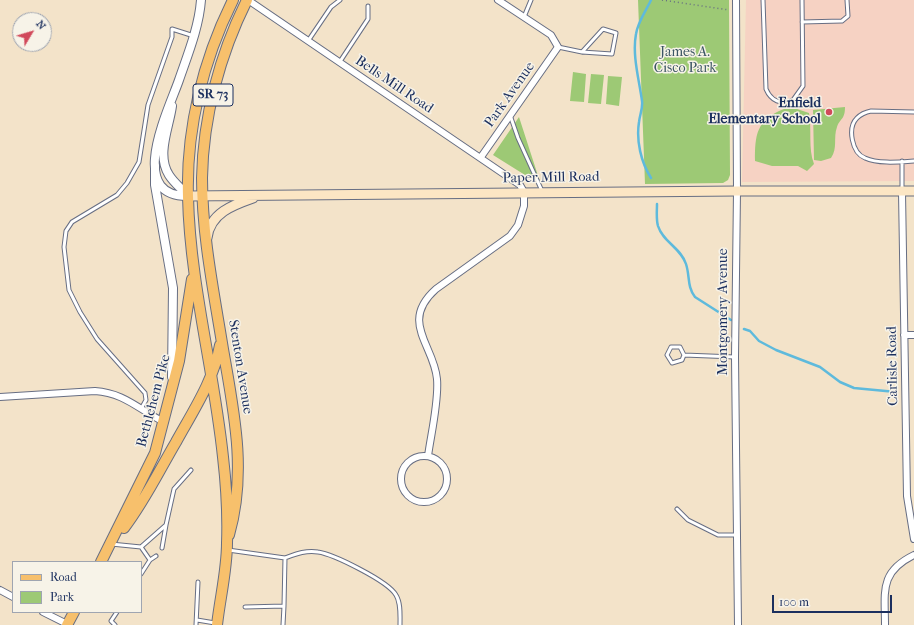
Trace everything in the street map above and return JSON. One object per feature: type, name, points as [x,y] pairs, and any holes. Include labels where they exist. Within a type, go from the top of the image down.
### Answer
[{"type":"main road","points":[[188,196],[192,129],[206,65],[218,32],[233,0]]},
{"type":"main road","name":"SR 73","points":[[203,196],[205,144],[215,86],[237,20],[248,0]]},
{"type":"main road","name":"Paper Mill Road","points":[[188,196],[524,192],[914,191]]},
{"type":"main road","name":"Stenton Avenue","points":[[188,196],[193,257],[223,456],[227,546]]},
{"type":"main road","name":"Stenton Avenue","points":[[203,196],[206,241],[234,413],[239,462],[238,499],[227,546],[217,624]]},
{"type":"main road","points":[[206,241],[209,229],[220,214],[232,206],[257,196]]},
{"type":"main road","name":"Bethlehem Pike","points":[[102,561],[155,453],[171,394],[188,315],[193,277],[193,257]]},
{"type":"main road","name":"Bethlehem Pike","points":[[111,544],[145,497],[211,376],[217,359],[221,337]]},
{"type":"main road","points":[[67,625],[73,613]]},
{"type":"street","points":[[171,394],[173,294],[155,185],[156,146],[160,128],[194,36],[202,0]]},
{"type":"street","name":"Bells Mill Road","points":[[248,0],[308,42],[481,157],[520,185],[524,192]]},
{"type":"street","points":[[498,0],[551,35],[558,47]]},
{"type":"street","name":"Montgomery Avenue","points":[[736,0],[737,191],[735,357],[738,625]]},
{"type":"street","name":"Park Avenue","points":[[481,157],[558,47]]},
{"type":"street","points":[[173,96],[165,142],[164,161],[172,180],[188,196]]},
{"type":"street","points":[[155,165],[158,180],[169,194],[173,196],[188,196]]},
{"type":"street","points":[[428,456],[437,381],[432,360],[420,331],[419,322],[423,307],[436,289],[510,236],[518,225],[522,215],[524,206],[524,192]]},
{"type":"street","name":"Carlisle Road","points":[[902,192],[907,496],[914,539]]},
{"type":"street","points":[[904,335],[914,335]]},
{"type":"street","points":[[0,397],[102,391],[123,397],[164,422]]},
{"type":"street","points":[[428,456],[442,464],[446,471],[446,487],[437,498],[429,502],[421,502],[408,496],[404,490],[401,482],[402,471],[406,464],[412,459],[428,456]]},
{"type":"street","points":[[885,625],[885,590],[887,578],[897,565],[914,556]]},
{"type":"street","points":[[0,590],[12,596]]},
{"type":"street","points":[[45,613],[67,625]]},
{"type":"lane","points":[[308,42],[331,7],[340,0]]},
{"type":"lane","points":[[524,17],[531,0]]},
{"type":"lane","points":[[763,0],[765,82],[768,94],[776,101],[788,102],[798,96],[802,86],[802,0]]},
{"type":"lane","points":[[802,22],[842,21],[848,16],[847,0]]},
{"type":"lane","points":[[339,62],[368,19],[368,6]]},
{"type":"lane","points":[[141,409],[146,400],[145,393],[97,339],[69,290],[64,238],[66,231],[72,222],[111,200],[122,190],[130,178],[141,156],[148,105],[172,37],[172,29],[194,36]]},
{"type":"lane","points":[[558,47],[582,52],[612,54],[616,33],[603,29],[582,52]]},
{"type":"lane","points":[[914,112],[871,111],[860,116],[854,124],[853,142],[859,155],[875,161],[914,161]]},
{"type":"lane","points":[[510,116],[542,192]]},
{"type":"lane","points":[[902,162],[902,192]]},
{"type":"lane","points":[[671,347],[680,347],[684,354],[682,360],[672,363],[667,355],[671,347]]},
{"type":"lane","points":[[684,354],[735,357]]},
{"type":"lane","points":[[162,548],[174,489],[191,470]]},
{"type":"lane","points":[[677,509],[688,520],[718,535],[737,535]]},
{"type":"lane","points":[[111,544],[141,547],[166,525]]},
{"type":"lane","points":[[227,546],[284,558],[304,552],[326,554],[338,558],[382,582],[396,596],[399,605],[400,625]]},
{"type":"lane","points":[[141,547],[150,560]]},
{"type":"lane","points":[[142,572],[150,560],[156,556]]},
{"type":"lane","points":[[283,625],[284,558]]},
{"type":"lane","points":[[196,625],[198,582]]},
{"type":"lane","points":[[245,607],[284,606]]},
{"type":"lane","points":[[116,613],[111,621],[116,625]]},
{"type":"lane","points":[[197,620],[217,624]]},
{"type":"path","points":[[664,0],[736,10]]},
{"type":"shaded area","name":"Enfield Elementary School","points":[[746,0],[914,0],[914,181],[742,182]]},
{"type":"green space","name":"James A. Cisco Park","points":[[638,0],[729,0],[730,175],[728,180],[723,183],[645,184]]},
{"type":"green space","points":[[573,72],[586,74],[584,102],[570,101]]},
{"type":"green space","points":[[591,74],[604,75],[601,104],[588,103]]},
{"type":"green space","points":[[608,76],[622,77],[619,106],[606,104]]},
{"type":"green space","points":[[845,107],[843,117],[837,127],[835,147],[831,158],[821,161],[814,160],[813,110]]},
{"type":"green space","points":[[784,109],[797,109],[809,113],[811,152],[814,164],[807,171],[798,166],[772,166],[755,161],[756,143],[759,129],[768,118]]},
{"type":"green space","points":[[519,117],[541,185],[493,155]]},
{"type":"waterway","points":[[651,0],[640,20],[635,42],[636,67],[642,104],[638,137],[644,165],[651,178]]},
{"type":"waterway","points":[[657,204],[657,218],[660,232],[684,258],[692,293],[695,297],[731,320]]},
{"type":"waterway","points":[[744,329],[750,331],[759,341],[776,350],[820,367],[840,382],[854,388],[896,392]]},
{"type":"place","name":"Enfield Elementary School","points":[[829,112]]}]
